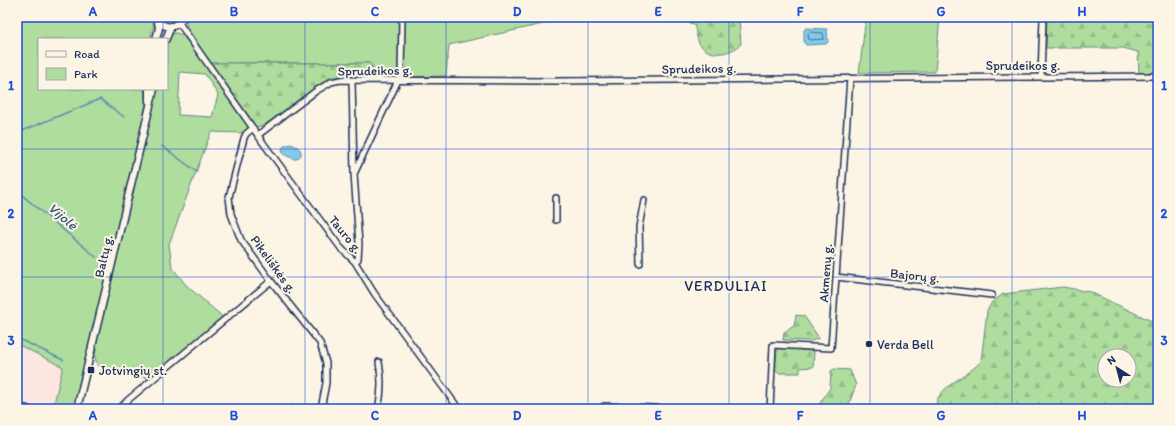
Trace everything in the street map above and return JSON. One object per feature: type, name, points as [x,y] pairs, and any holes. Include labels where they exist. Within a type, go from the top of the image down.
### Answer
[{"type":"main road","points":[[156,20],[162,25],[171,26],[178,23],[183,17]]},
{"type":"main road","points":[[156,20],[159,28],[156,38]]},
{"type":"main road","points":[[166,38],[171,26]]},
{"type":"main road","name":"Baltų g.","points":[[149,90],[149,108]]},
{"type":"main road","name":"Baltų g.","points":[[78,409],[154,90]]},
{"type":"main road","points":[[17,407],[27,409]]},
{"type":"street","points":[[354,174],[401,74],[402,17]]},
{"type":"street","points":[[1041,76],[1043,17]]},
{"type":"street","name":"Tauro g.","points":[[178,23],[340,247],[355,262],[370,287],[459,409]]},
{"type":"street","name":"Sprudeikos g.","points":[[258,135],[316,91],[331,82],[352,80],[556,81],[1158,76]]},
{"type":"street","name":"Akmenų g.","points":[[770,409],[773,345],[831,348],[850,78]]},
{"type":"street","points":[[352,80],[354,174],[359,244],[358,259],[355,262]]},
{"type":"street","name":"Pikeliškės g.","points":[[253,128],[244,138],[229,197],[230,214],[241,240],[320,343],[326,363],[326,383],[321,409]]},
{"type":"street","points":[[556,198],[556,220]]},
{"type":"street","points":[[640,264],[639,228],[644,200]]},
{"type":"street","name":"Bajorų g.","points":[[836,278],[992,294]]},
{"type":"street","points":[[120,409],[128,400],[271,281]]},
{"type":"street","points":[[378,409],[382,377],[379,362]]},
{"type":"street","points":[[600,409],[604,406],[678,409]]},
{"type":"shaded area","points":[[17,344],[63,367],[53,409],[17,402]]},
{"type":"green space","points":[[17,17],[150,17],[154,25],[150,38],[38,38],[38,90],[144,90],[146,105],[75,405],[72,409],[53,407],[63,367],[17,344]]},
{"type":"green space","points":[[188,17],[400,17],[399,72],[396,77],[372,77],[373,68],[369,63],[210,63],[188,30],[186,24]]},
{"type":"green space","points":[[405,17],[574,17],[449,45],[446,76],[404,77]]},
{"type":"green space","points":[[676,17],[739,17],[741,44],[731,51],[713,53],[708,51],[699,43],[694,24],[684,22]]},
{"type":"green space","points":[[866,17],[940,17],[935,72],[859,73]]},
{"type":"green space","points":[[1158,17],[1158,73],[1139,73],[1138,52],[1123,48],[1046,48],[1047,19]]},
{"type":"green space","points":[[174,33],[182,35],[201,57],[248,124],[248,128],[243,133],[211,132],[169,244],[172,267],[186,285],[224,318],[151,379],[97,365],[95,357],[98,336],[156,90],[168,90],[169,38]],"holes":[[[180,72],[205,74],[218,95],[212,117],[178,115]]]},
{"type":"green space","points":[[210,63],[369,63],[373,70],[372,77],[330,77],[263,126],[255,127]]},
{"type":"green space","points":[[1063,287],[1090,292],[1158,324],[1158,409],[937,409],[937,402],[945,389],[981,361],[987,311],[992,302],[1003,294]]},
{"type":"green space","points":[[796,315],[804,316],[819,338],[812,341],[783,340],[784,332],[794,326]]},
{"type":"green space","points":[[781,348],[814,351],[813,367],[800,368],[800,373],[778,373],[775,370],[777,350]]},
{"type":"green space","points":[[834,369],[850,370],[856,385],[847,409],[816,409],[830,388],[831,371]]},
{"type":"water","points":[[806,28],[827,29],[828,42],[826,44],[806,45],[804,42],[804,30]]},
{"type":"water","points":[[291,144],[299,148],[301,151],[301,155],[297,159],[283,154],[282,149],[284,146]]},
{"type":"waterway","points":[[17,133],[100,99],[124,117]]},
{"type":"waterway","points":[[162,146],[197,172]]},
{"type":"waterway","name":"Vijolė","points":[[17,191],[96,257]]},
{"type":"waterway","points":[[17,338],[63,360]]},
{"type":"waterway","points":[[291,409],[292,405]]},
{"type":"place","name":"Verda Bell","points":[[869,344]]},
{"type":"place","name":"Jotvingių st.","points":[[91,370]]},
{"type":"district","name":"VERDULIAI","points":[[726,286]]}]
